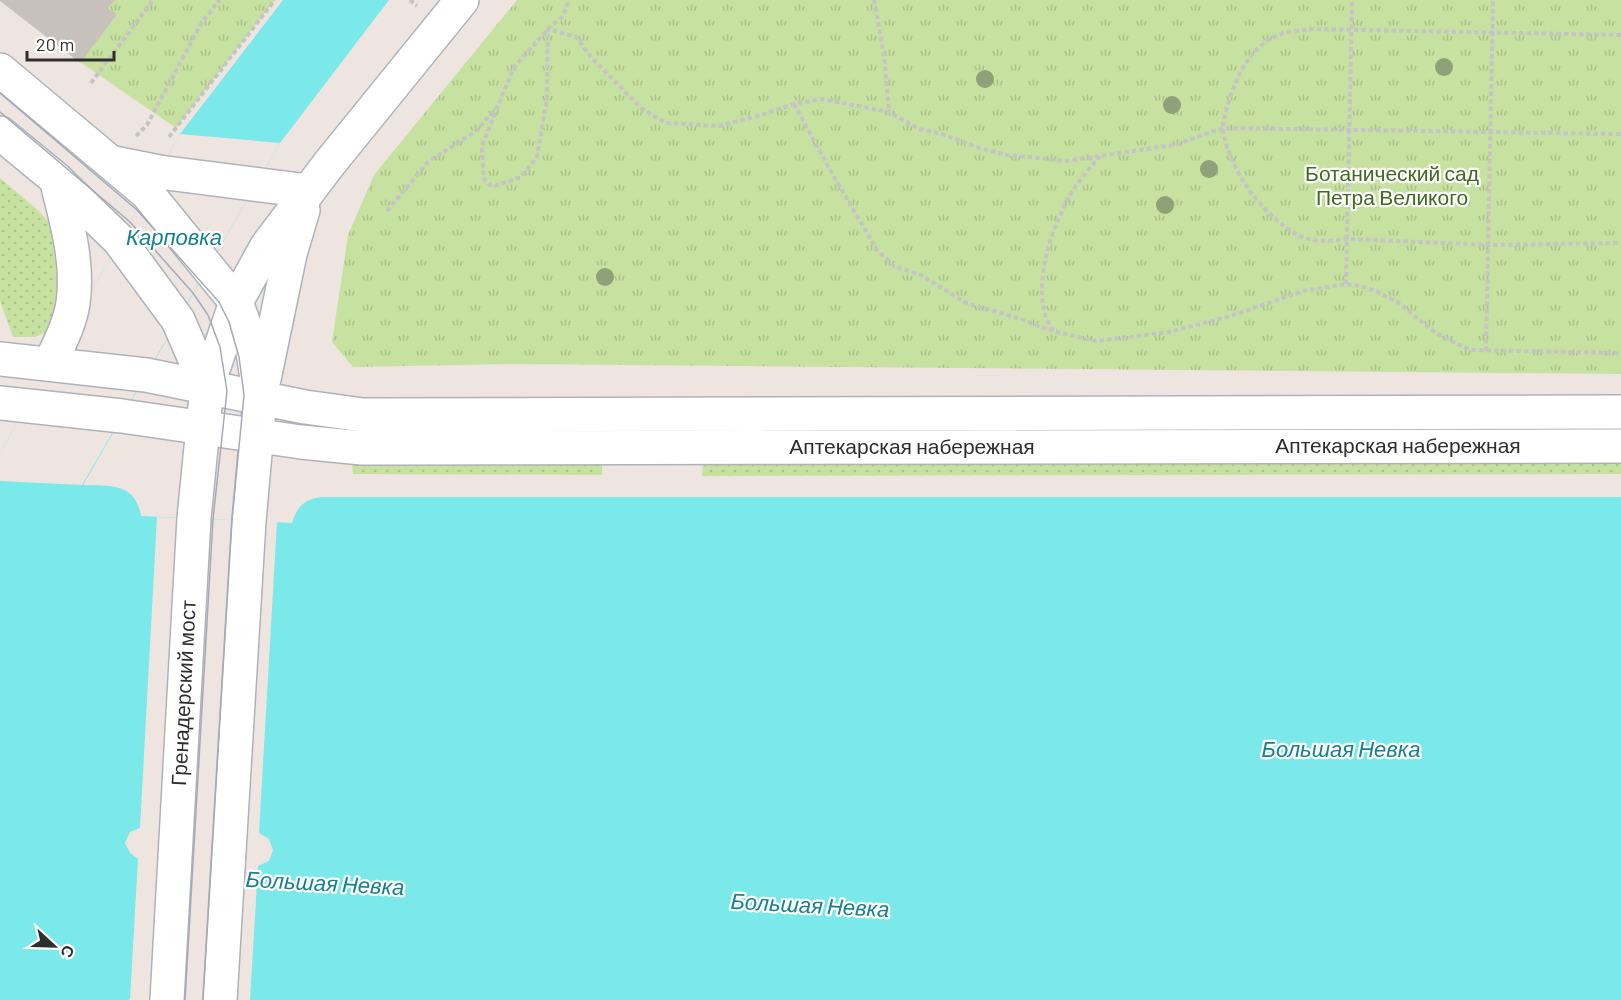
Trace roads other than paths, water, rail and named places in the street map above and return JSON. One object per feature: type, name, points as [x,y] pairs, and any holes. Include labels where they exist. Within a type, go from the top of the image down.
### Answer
[{"type":"street","points":[[207,387],[236,302],[267,246],[308,191],[462,0]]},
{"type":"street","points":[[0,70],[110,162],[153,182],[255,185],[308,191]]},
{"type":"street","points":[[0,133],[56,179],[119,240],[178,320],[207,387]]},
{"type":"street","points":[[50,364],[65,331],[73,304],[74,274],[69,232],[56,179]]},
{"type":"street","points":[[153,182],[209,267],[236,302],[252,346],[260,398]]},
{"type":"street","points":[[220,1000],[249,521],[260,398],[290,254],[308,191]]},
{"type":"street","name":"Аптекарская набережная","points":[[0,359],[146,375],[305,407],[363,415],[1621,412]]},
{"type":"street","name":"Гренадерский мост","points":[[167,1000],[194,518],[207,387]]},
{"type":"street","name":"Аптекарская набережная","points":[[13,404],[122,416],[300,442],[362,448],[1621,446]]},
{"type":"water","name":"Большая Невка","points":[[283,0],[389,0],[280,143],[83,485],[120,488],[133,497],[141,516],[292,523],[303,504],[323,497],[1621,497],[1621,1000],[0,1000],[0,453],[180,134]]},
{"type":"tram line","points":[[0,93],[137,210],[219,302],[229,322],[239,357],[244,395],[232,520],[203,1000]]},
{"type":"tram line","points":[[0,112],[130,222],[193,293],[208,315],[220,347],[227,391],[213,519],[185,1000]]},
{"type":"park label","name":"Ботанический сад Петра Великого","points":[[1392,186]]},
{"type":"water label","name":"Карповка","points":[[174,237]]}]
